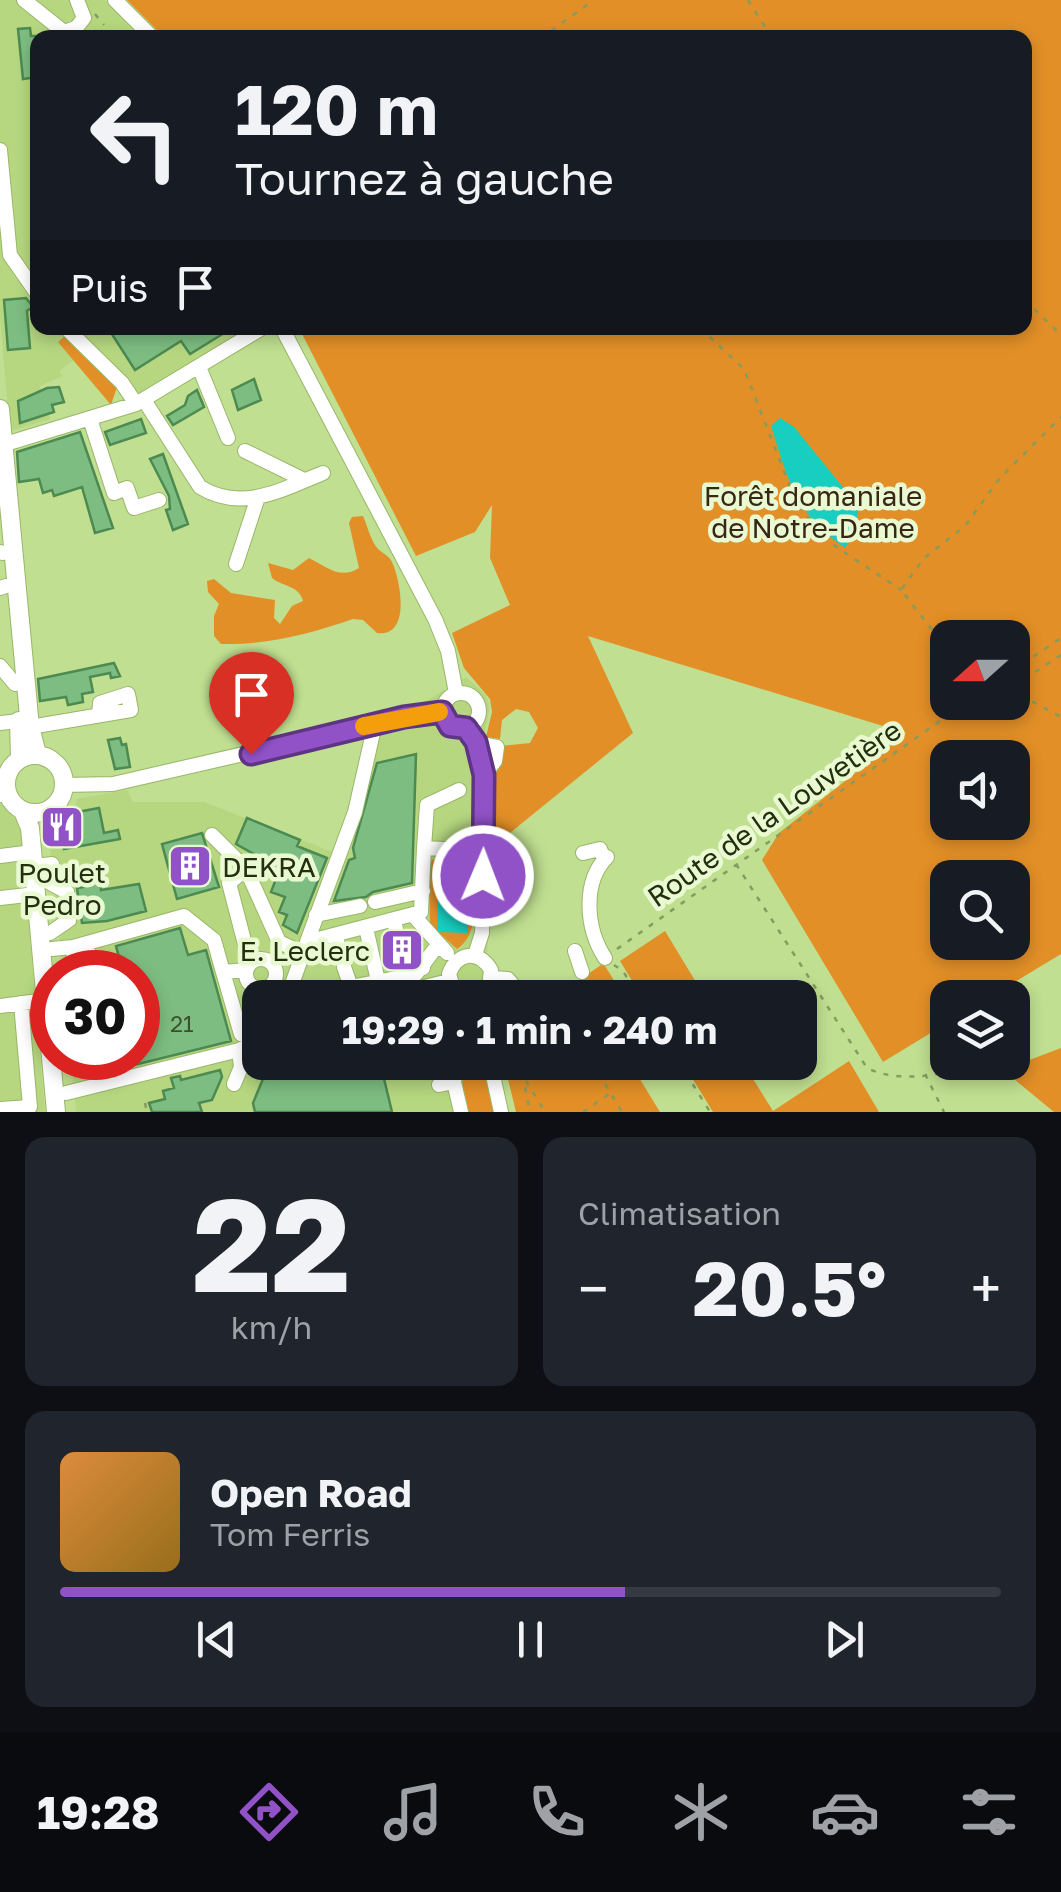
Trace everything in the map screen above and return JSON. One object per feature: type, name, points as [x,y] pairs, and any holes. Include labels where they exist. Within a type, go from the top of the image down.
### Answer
[{"type":"main road","points":[[0,409],[16,724],[28,756]]},
{"type":"main road","points":[[0,526],[16,724]]},
{"type":"main road","points":[[28,756],[54,761],[64,784],[58,802],[33,811],[13,803],[3,793],[9,769],[28,756]]},
{"type":"main road","points":[[33,811],[42,871],[44,950]]},
{"type":"main road","points":[[43,940],[46,950]]},
{"type":"main road","points":[[53,1080],[56,1112]]},
{"type":"street","points":[[24,0],[62,30]]},
{"type":"street","points":[[71,30],[83,19],[84,10],[77,0]]},
{"type":"street","points":[[115,0],[146,30]]},
{"type":"street","points":[[0,150],[10,255],[30,284]]},
{"type":"street","points":[[73,335],[140,402],[200,488],[210,494],[257,500],[323,472]]},
{"type":"street","points":[[12,442],[140,402],[251,335]]},
{"type":"street","points":[[286,335],[441,632],[453,667],[456,693]]},
{"type":"street","points":[[199,367],[228,438]]},
{"type":"street","points":[[90,419],[114,493],[127,488],[134,508],[159,500]]},
{"type":"street","points":[[245,451],[304,480]]},
{"type":"street","points":[[236,564],[257,500]]},
{"type":"street","points":[[0,666],[15,684]]},
{"type":"street","points":[[456,693],[473,698],[478,708],[476,720],[466,728],[450,726],[442,712],[444,702],[456,693]]},
{"type":"street","points":[[64,784],[113,784],[442,712]]},
{"type":"street","points":[[16,724],[99,715]]},
{"type":"street","points":[[293,980],[354,812],[375,724]]},
{"type":"street","points":[[466,728],[476,742],[484,775],[482,933],[475,956]]},
{"type":"street","points":[[222,972],[246,970],[257,959],[268,960],[307,941],[414,916],[423,908],[428,805],[459,790]]},
{"type":"street","points":[[212,835],[307,941],[342,962],[348,980]]},
{"type":"street","points":[[424,848],[484,852]]},
{"type":"street","points":[[583,853],[600,849],[605,858],[592,877],[590,899],[596,936],[605,958]]},
{"type":"street","points":[[0,856],[42,871],[67,892],[70,920],[43,940]]},
{"type":"street","points":[[246,869],[228,883],[247,952]]},
{"type":"street","points":[[0,898],[42,871]]},
{"type":"street","points":[[316,915],[423,891]]},
{"type":"street","points":[[43,940],[80,945],[184,916],[214,940],[240,1034]]},
{"type":"street","points":[[414,916],[454,962]]},
{"type":"street","points":[[394,921],[407,965],[424,968]]},
{"type":"street","points":[[366,928],[378,980]]},
{"type":"street","points":[[79,950],[80,945]]},
{"type":"street","points":[[80,945],[82,950]]},
{"type":"street","points":[[388,980],[416,974],[434,950],[442,948]]},
{"type":"street","points":[[576,951],[582,972]]},
{"type":"street","points":[[454,962],[475,956],[487,964],[492,978],[509,980]]},
{"type":"street","points":[[268,960],[275,968],[274,980]]},
{"type":"street","points":[[449,980],[454,962]]},
{"type":"street","points":[[246,970],[248,980]]},
{"type":"street","points":[[0,1006],[30,1002]]},
{"type":"street","points":[[0,1109],[30,1107],[21,1003]]},
{"type":"street","points":[[67,1102],[242,1049]]},
{"type":"street","points":[[234,1084],[241,1067],[239,1050]]},
{"type":"street","points":[[450,1080],[447,1083],[461,1112]]},
{"type":"street","points":[[494,1080],[502,1112]]},
{"type":"path","points":[[552,30],[594,0]]},
{"type":"path","points":[[748,0],[767,30]]},
{"type":"path","points":[[1032,307],[1061,335]]},
{"type":"path","points":[[708,335],[744,369],[796,502],[826,540],[901,590],[930,627]]},
{"type":"path","points":[[901,590],[924,558],[965,526],[1000,478],[1061,417]]},
{"type":"path","points":[[1030,659],[1061,638]]},
{"type":"path","points":[[1061,655],[1018,684],[1020,695],[1061,718]]},
{"type":"path","name":"Route de la Louvetière","points":[[605,958],[941,720]]},
{"type":"path","points":[[736,863],[867,1068],[886,1078],[930,1073]]},
{"type":"path","points":[[605,958],[628,980]]},
{"type":"path","points":[[925,1074],[944,1112]]},
{"type":"path","points":[[523,1080],[530,1112]]},
{"type":"path","points":[[525,1080],[545,1112]]},
{"type":"path","points":[[602,1080],[622,1112]]},
{"type":"path","points":[[690,1080],[710,1112]]},
{"type":"path","points":[[582,1112],[610,1093]]},
{"type":"path","points":[[145,1103],[148,1112]]},
{"type":"shaded area","points":[[0,0],[105,0],[132,30],[30,30],[30,335],[237,335],[132,398],[88,350],[59,371],[62,376],[40,386],[50,419],[10,431],[0,317]]},
{"type":"shaded area","points":[[466,677],[486,695],[490,708],[484,736],[493,794],[487,963],[491,970],[486,980],[242,980],[242,1080],[494,1080],[501,1112],[76,1112],[73,1080],[160,1080],[160,950],[61,950],[48,829],[78,821],[76,799],[127,790],[133,802],[204,802],[335,853],[355,797],[369,735]]},
{"type":"shaded area","points":[[0,804],[20,824],[31,950],[30,1080],[42,1080],[45,1112],[0,1112]]},
{"type":"green space","name":"Forêt domaniale de Notre-Dame","points":[[127,0],[1061,0],[1061,954],[1018,980],[930,980],[930,1033],[883,1062],[762,860],[779,833],[906,733],[588,636],[633,733],[494,846],[494,772],[501,746],[530,743],[538,728],[529,712],[516,709],[502,720],[500,739],[486,737],[492,712],[490,699],[464,668],[452,633],[510,605],[490,558],[492,505],[475,532],[416,556],[303,335],[1032,335],[1032,30],[157,30]]},
{"type":"green space","points":[[65,336],[117,387],[111,405],[58,342]]},
{"type":"green space","points":[[363,516],[375,545],[390,559],[400,594],[399,618],[388,632],[377,633],[363,620],[353,619],[255,643],[221,644],[214,636],[214,616],[219,604],[208,592],[207,581],[214,579],[231,593],[275,600],[274,618],[280,624],[292,606],[303,601],[294,589],[272,578],[268,563],[293,570],[309,558],[340,572],[359,568],[349,523],[352,517]]},
{"type":"green space","points":[[434,859],[456,859],[473,869],[473,924],[457,949],[430,925],[429,863]]},
{"type":"green space","points":[[665,931],[695,980],[632,980],[620,961]]},
{"type":"green space","points":[[601,965],[614,980],[580,980]]},
{"type":"green space","points":[[1061,1048],[1061,1112],[1054,1112],[1015,1080],[1030,1080],[1030,1060]]},
{"type":"green space","points":[[849,1061],[879,1112],[713,1112],[693,1080],[754,1080],[773,1111]]},
{"type":"green space","points":[[488,1080],[496,1112],[469,1112],[462,1082]]},
{"type":"green space","points":[[508,1080],[640,1080],[660,1112],[516,1112]]},
{"type":"water","points":[[780,418],[794,427],[859,507],[853,536],[845,548],[815,522],[796,495],[771,426]]},
{"type":"water","points":[[438,890],[469,891],[468,933],[437,932]]},
{"type":"building","points":[[30,28],[30,78],[23,79],[18,29]]},
{"type":"building","points":[[26,298],[30,303],[30,348],[8,350],[4,300]]},
{"type":"building","points":[[112,335],[221,335],[190,354],[181,341],[135,370]]},
{"type":"building","points":[[254,379],[261,400],[238,410],[232,390]]},
{"type":"building","points":[[59,387],[64,402],[52,405],[54,412],[20,423],[18,401]]},
{"type":"building","points":[[197,390],[204,407],[173,425],[167,416],[185,405],[188,396]]},
{"type":"building","points":[[141,419],[146,433],[110,445],[105,432]]},
{"type":"building","points":[[80,432],[113,528],[95,533],[82,487],[54,496],[52,490],[43,493],[39,479],[19,482],[17,452]]},
{"type":"building","points":[[163,454],[188,524],[173,530],[166,510],[170,509],[169,496],[150,459]]},
{"type":"building","points":[[114,663],[120,676],[111,678],[110,673],[90,677],[93,692],[82,694],[83,702],[68,705],[66,697],[40,701],[38,679]]},
{"type":"building","points":[[120,738],[122,745],[126,744],[130,767],[115,769],[108,740]]},
{"type":"building","points":[[416,754],[412,883],[366,897],[334,901],[349,860],[355,858],[353,848],[377,763]]},
{"type":"building","points":[[99,808],[104,833],[118,830],[120,839],[64,849],[60,824],[78,821],[77,812]]},
{"type":"building","points":[[247,818],[300,840],[297,846],[327,858],[297,933],[283,925],[287,915],[279,912],[285,897],[271,892],[276,879],[259,871],[259,857],[236,844]]},
{"type":"building","name":"DEKRA","points":[[202,833],[219,887],[177,899],[162,844]]},
{"type":"building","points":[[100,878],[101,890],[139,884],[146,911],[82,923],[77,888],[84,887],[83,879]]},
{"type":"building","points":[[180,928],[188,955],[206,950],[231,1041],[160,1059],[160,950],[117,950],[116,946]]},
{"type":"building","points":[[220,1070],[222,1077],[212,1100],[199,1103],[202,1112],[152,1112],[149,1103],[165,1099],[163,1091],[174,1088],[171,1078],[180,1076],[181,1080]]},
{"type":"building","points":[[263,1080],[384,1080],[392,1112],[255,1112],[253,1103]]},
{"type":"slow traffic","points":[[364,726],[439,712]]},
{"type":"place","name":"Poulet Pedro","points":[[62,827]]},
{"type":"place","name":"DEKRA","points":[[190,866]]},
{"type":"place","name":"E. Leclerc","points":[[402,950]]},
{"type":"route","points":[[251,754],[404,717],[442,712],[450,726],[466,728],[476,742],[483,764],[483,876]]}]
